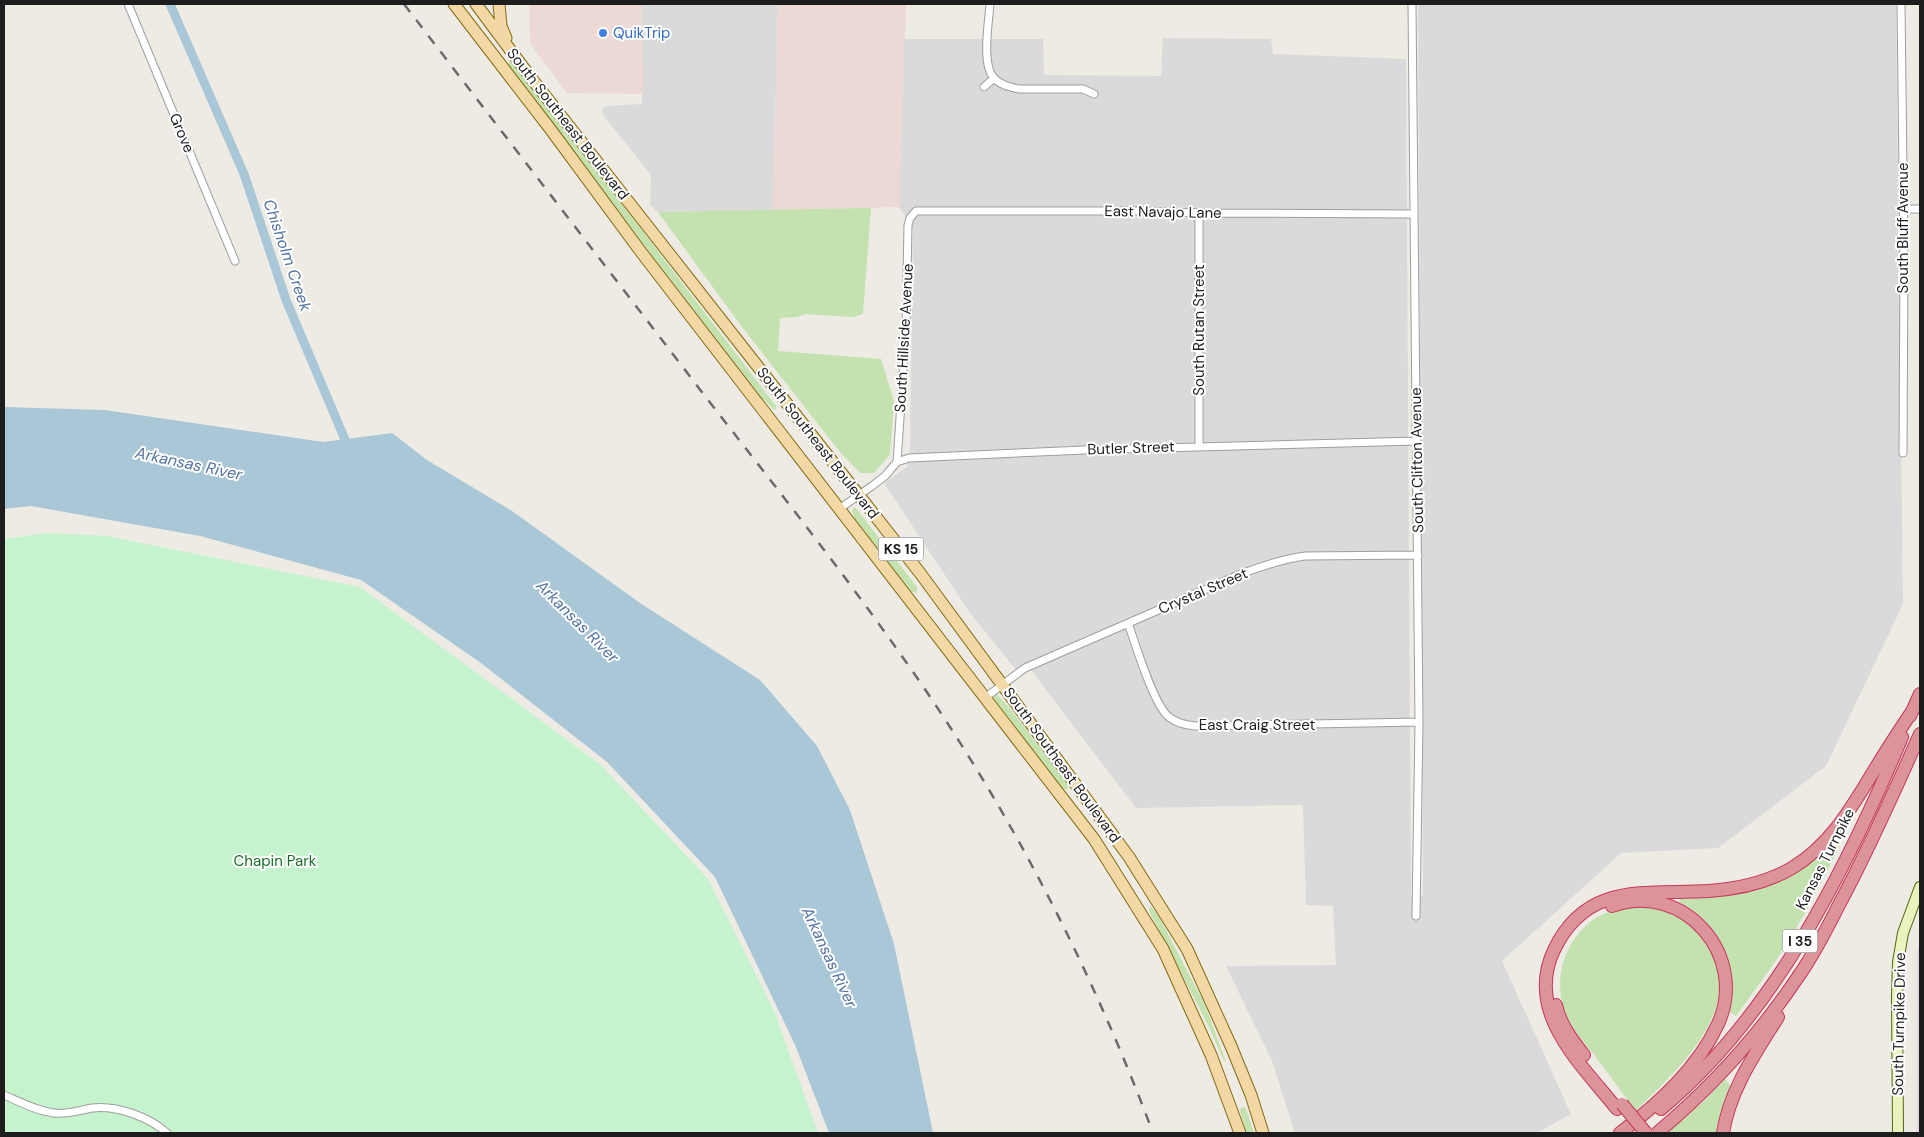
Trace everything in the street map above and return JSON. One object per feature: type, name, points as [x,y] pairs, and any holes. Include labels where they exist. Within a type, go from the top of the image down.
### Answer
[{"type":"highway","name":"Kansas Turnpike","points":[[1633,1133],[1678,1095],[1723,1050],[1786,966],[1833,883],[1886,774],[1920,694]]},
{"type":"highway","points":[[1646,1133],[1564,1043],[1554,1024],[1546,991],[1547,973],[1551,957],[1564,932],[1581,914],[1614,897],[1643,891],[1710,891],[1732,888],[1772,878],[1803,861],[1824,844],[1850,810],[1913,710]]},
{"type":"highway","name":"I 35","points":[[1656,1133],[1707,1088],[1748,1043],[1775,1010],[1801,972],[1827,928],[1864,857],[1920,734]]},
{"type":"highway","points":[[1620,1133],[1667,1093],[1690,1068],[1718,1024],[1724,1004],[1726,982],[1723,964],[1717,948],[1707,932],[1685,913],[1670,906],[1634,901],[1600,911],[1572,932],[1563,948],[1554,980],[1558,1014],[1566,1028],[1620,1106],[1637,1133]]},
{"type":"highway","points":[[1723,1133],[1734,1091],[1748,1064],[1813,962],[1827,928]]},
{"type":"main road","name":"South Southeast Boulevard","points":[[454,4],[647,260],[1094,838],[1163,949],[1211,1055],[1240,1133]]},
{"type":"main road","name":"South Southeast Boulevard","points":[[476,4],[512,53],[920,573],[1129,857],[1187,949],[1231,1046],[1263,1133]]},
{"type":"main road","points":[[499,4],[501,26],[512,53]]},
{"type":"street","name":"Grove","points":[[128,4],[236,261]]},
{"type":"street","points":[[990,4],[987,61],[994,78],[1002,84],[1014,88],[1083,88],[1094,94]]},
{"type":"street","name":"South Clifton Avenue","points":[[1412,4],[1419,722],[1416,916]]},
{"type":"street","name":"South Bluff Avenue","points":[[1901,4],[1904,209],[1903,453]]},
{"type":"street","points":[[984,87],[994,78]]},
{"type":"street","points":[[1904,209],[1920,209]]},
{"type":"street","name":"East Navajo Lane","points":[[912,214],[920,210],[1414,214]]},
{"type":"street","name":"South Rutan Street","points":[[1198,213],[1199,446]]},
{"type":"street","name":"South Hillside Avenue","points":[[898,462],[906,330],[908,225],[912,214]]},
{"type":"street","name":"Butler Street","points":[[898,462],[909,458],[958,455],[1199,446],[1417,441]]},
{"type":"street","points":[[839,509],[885,476],[898,462]]},
{"type":"street","name":"Crystal Street","points":[[986,697],[1002,683],[1025,668],[1246,572],[1290,558],[1304,556],[1418,555]]},
{"type":"street","name":"East Craig Street","points":[[1128,623],[1152,688],[1163,710],[1169,717],[1184,724],[1256,725],[1419,722]]},
{"type":"street","name":"South Turnpike Drive","points":[[1898,1133],[1898,962],[1903,933],[1920,887]]},
{"type":"street","points":[[4,1095],[33,1108],[56,1114],[96,1108],[125,1111],[159,1126],[167,1133]]},
{"type":"shaded area","points":[[529,4],[642,4],[643,94],[567,93],[530,43]]},
{"type":"shaded area","points":[[642,4],[778,4],[773,211],[658,212],[650,205],[651,175],[603,115],[602,109],[606,106],[642,104]]},
{"type":"shaded area","points":[[778,4],[906,4],[899,207],[773,211]]},
{"type":"shaded area","points":[[1418,4],[1896,4],[1903,604],[1826,766],[1718,848],[1621,853],[1502,961],[1571,1114],[1537,1133],[1295,1133],[1272,1061],[1226,966],[1336,965],[1333,906],[1306,905],[1303,805],[1136,808],[1031,670],[1021,676],[970,613],[884,483],[907,467],[910,450],[913,227],[899,207],[904,39],[1043,39],[1044,75],[1161,76],[1163,38],[1271,39],[1273,54],[1406,59],[1411,896],[1423,896]]},
{"type":"shaded area","points":[[1920,938],[1920,1133],[1917,1133],[1917,952]]},
{"type":"green space","points":[[512,60],[776,406],[776,409],[774,410],[763,399],[505,65]]},
{"type":"green space","points":[[871,208],[863,314],[853,317],[805,314],[797,317],[780,318],[778,351],[881,359],[894,401],[890,454],[874,473],[860,473],[839,451],[739,323],[658,212]]},
{"type":"green space","points":[[855,507],[917,587],[917,593],[911,592],[854,518],[852,510]]},
{"type":"green space","name":"Chapin Park","points":[[46,533],[107,536],[360,587],[601,765],[708,879],[774,1011],[818,1133],[4,1133],[4,539]]},
{"type":"green space","points":[[997,694],[1067,784],[1068,789],[1066,790],[1059,785],[1001,710],[994,700],[994,696]]},
{"type":"green space","points":[[1832,842],[1840,846],[1804,915],[1775,962],[1736,1016],[1728,1011],[1731,995],[1731,978],[1729,962],[1723,948],[1716,934],[1706,921],[1679,902],[1681,896],[1739,891]]},
{"type":"green space","points":[[1150,906],[1157,913],[1205,1005],[1226,1062],[1149,911]]},
{"type":"green space","points":[[1632,906],[1667,910],[1680,914],[1691,922],[1707,941],[1713,953],[1718,969],[1719,990],[1715,1010],[1695,1048],[1636,1111],[1572,1027],[1562,1002],[1560,988],[1564,960],[1570,946],[1587,924],[1611,911]]},
{"type":"green space","points":[[1725,1079],[1731,1086],[1723,1106],[1718,1133],[1667,1133],[1704,1101]]},
{"type":"green space","points":[[1244,1107],[1254,1133],[1247,1133],[1240,1111]]},
{"type":"water","name":"Arkansas River","points":[[4,407],[105,410],[323,442],[392,433],[427,460],[512,511],[640,603],[760,680],[817,746],[850,810],[894,944],[933,1133],[829,1133],[796,1047],[715,877],[607,762],[481,663],[361,580],[200,536],[31,506],[4,509]]},
{"type":"waterway","name":"Chisholm Creek","points":[[170,4],[244,174],[286,300],[349,449]]},
{"type":"railway","points":[[404,4],[833,562],[882,628],[943,717],[979,773],[1044,889],[1103,1010],[1153,1133]]},
{"type":"place","name":"QuikTrip","points":[[603,33]]}]
